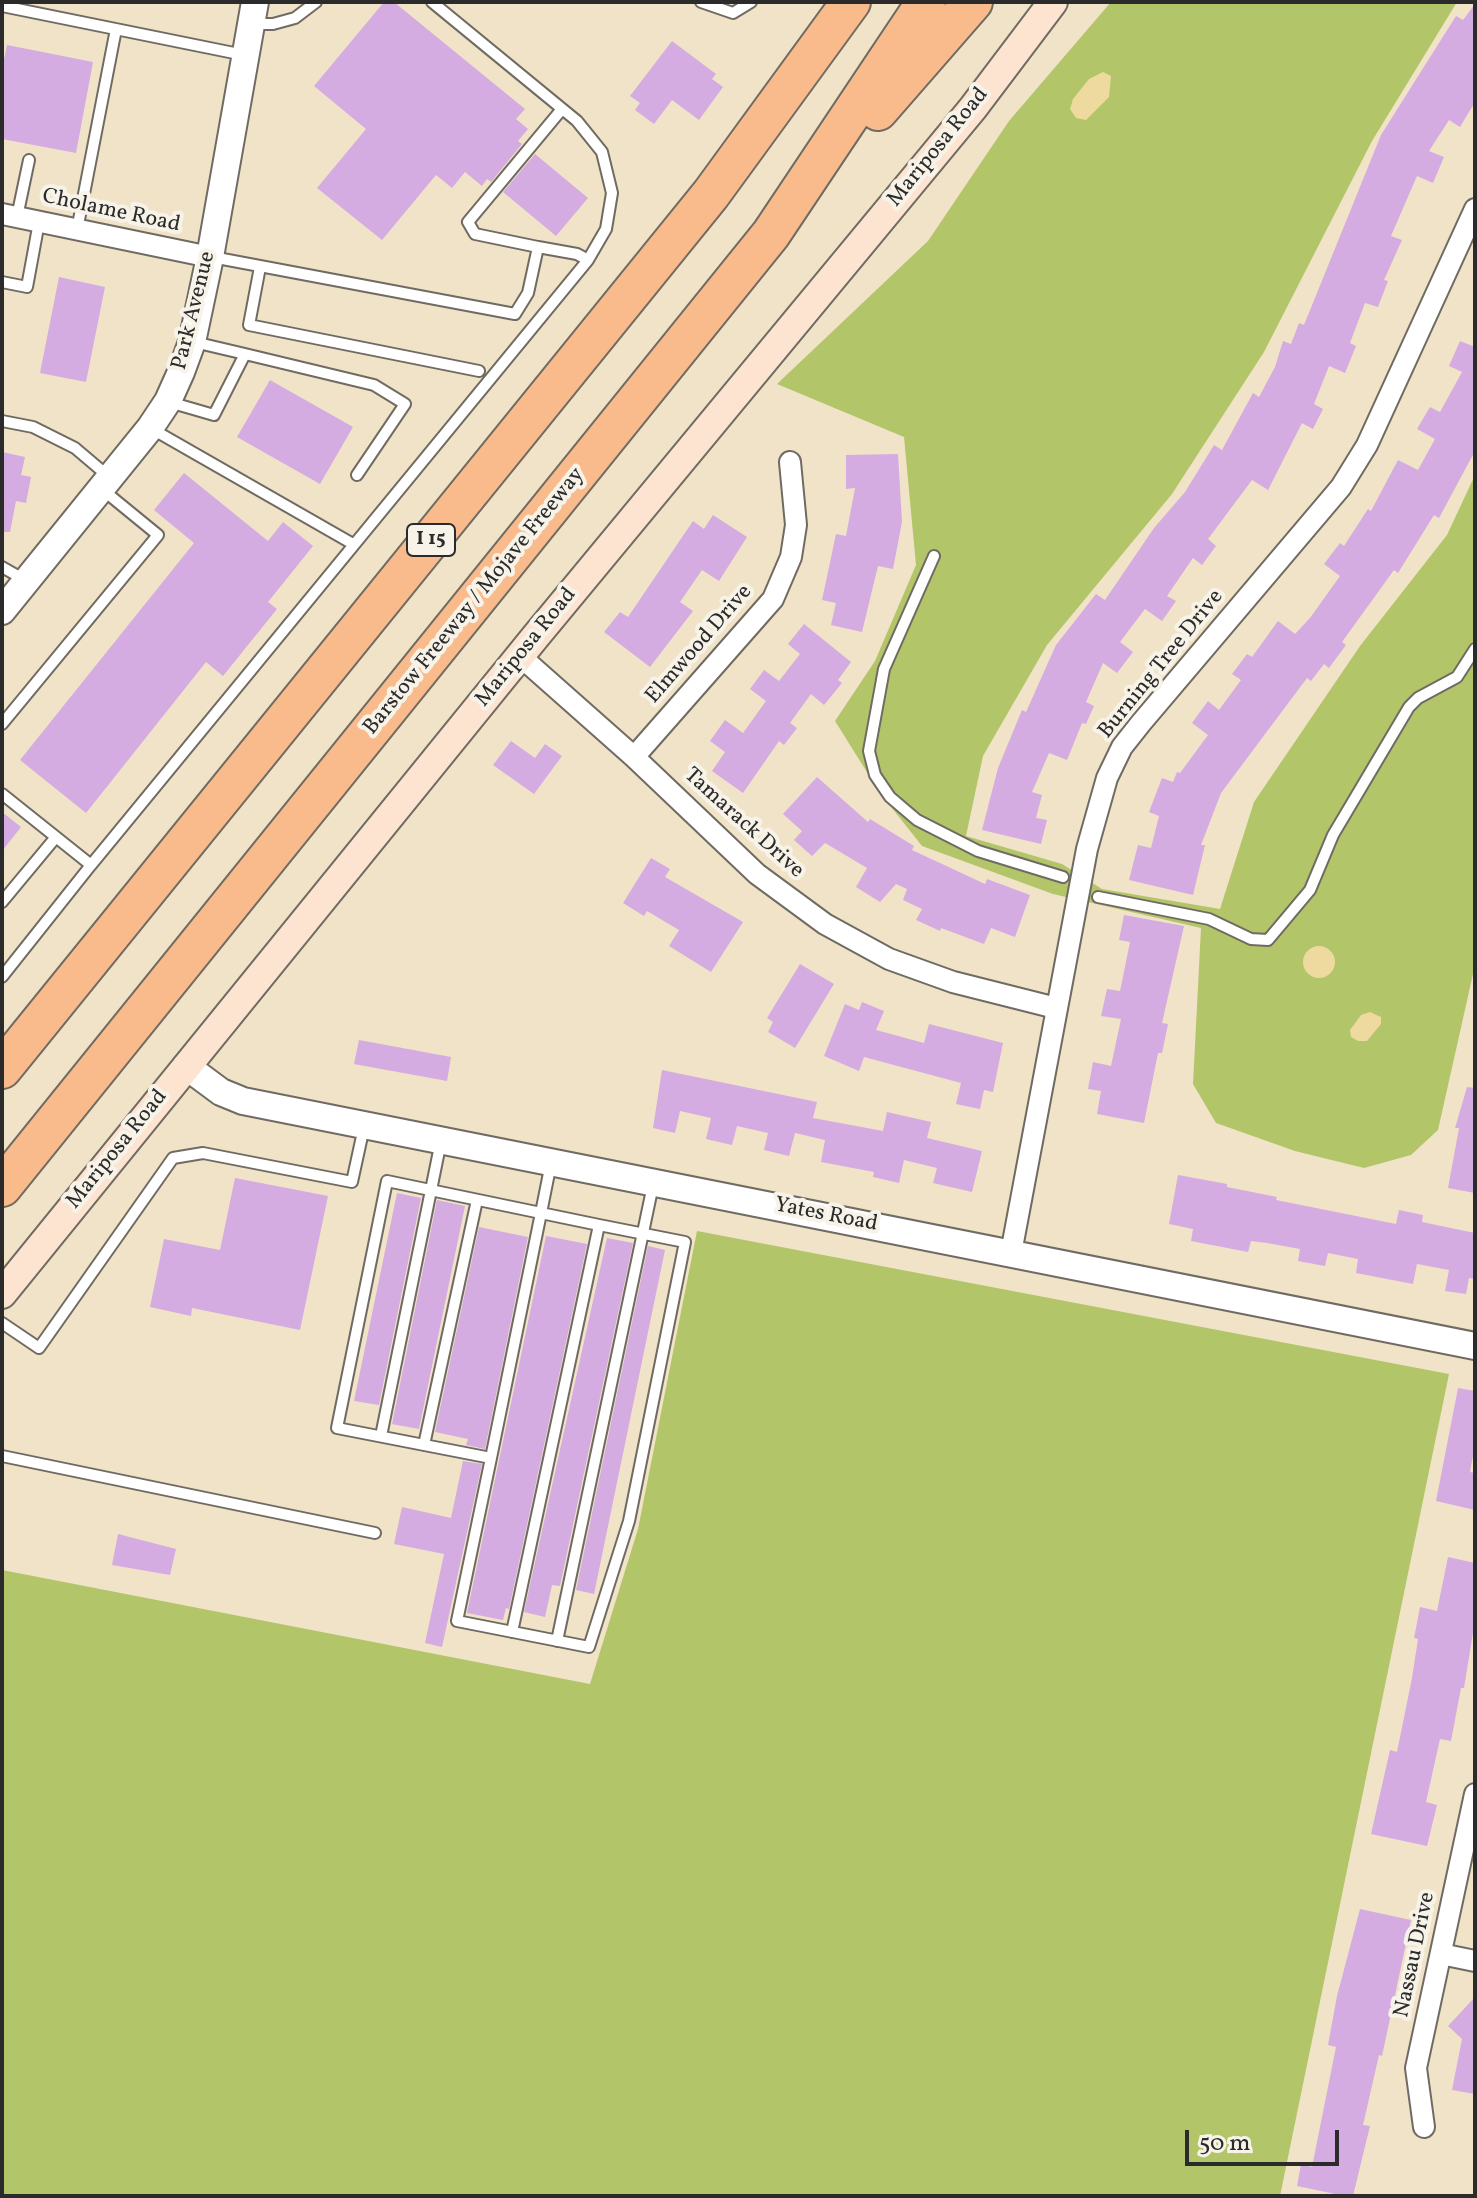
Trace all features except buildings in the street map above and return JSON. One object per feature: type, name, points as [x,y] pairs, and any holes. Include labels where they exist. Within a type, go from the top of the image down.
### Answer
[{"type":"highway","name":"I 15","points":[[2,1069],[711,194],[851,2]]},
{"type":"highway","name":"Barstow Freeway / Mojave Freeway","points":[[2,1187],[771,234],[926,2]]},
{"type":"highway","points":[[771,234],[973,2]]},
{"type":"main road","name":"Mariposa Road","points":[[2,1294],[520,656],[963,120],[1053,2]]},
{"type":"street","name":"Park Avenue","points":[[2,611],[150,428],[168,401],[192,342],[253,13]]},
{"type":"street","name":"Burning Tree Drive","points":[[1011,1253],[1093,823],[1122,747],[1341,487],[1367,445],[1475,209]]},
{"type":"street","name":"Cholame Road","points":[[10,216],[210,257]]},
{"type":"street","name":"Elmwood Drive","points":[[634,757],[773,599],[791,557],[796,525],[790,462]]},
{"type":"street","name":"Tamarack Drive","points":[[520,656],[634,757],[757,874],[825,924],[889,959],[953,982],[1056,1008]]},
{"type":"street","name":"Yates Road","points":[[186,1066],[221,1092],[243,1101],[1475,1346]]},
{"type":"street","name":"Nassau Drive","points":[[1424,2127],[1416,2068],[1475,1794]]},
{"type":"street","points":[[1441,1954],[1475,1961]]},
{"type":"lane","points":[[253,13],[273,24],[295,18],[316,2]]},
{"type":"lane","points":[[2,977],[588,260],[606,229],[612,193],[602,152],[562,109],[432,2]]},
{"type":"lane","points":[[701,2],[733,13],[751,2]]},
{"type":"lane","points":[[2,6],[246,56]]},
{"type":"lane","points":[[77,230],[116,29]]},
{"type":"lane","points":[[562,109],[468,222],[475,234],[577,254],[588,260]]},
{"type":"lane","points":[[10,216],[29,160]]},
{"type":"lane","points":[[2,282],[27,287],[39,222]]},
{"type":"lane","points":[[210,257],[515,314],[528,293],[538,247]]},
{"type":"lane","points":[[260,267],[249,325],[479,371]]},
{"type":"lane","points":[[192,342],[374,385],[405,404],[357,475]]},
{"type":"lane","points":[[168,401],[214,415],[245,354]]},
{"type":"lane","points":[[2,421],[33,427],[75,448],[158,535],[2,724]]},
{"type":"lane","points":[[150,428],[353,544]]},
{"type":"lane","points":[[934,556],[884,669],[869,751],[875,775],[890,797],[917,820],[978,851],[1063,877]]},
{"type":"lane","points":[[2,567],[26,581]]},
{"type":"lane","points":[[1098,897],[1209,919],[1251,939],[1268,940],[1310,890],[1333,835],[1409,707],[1418,698],[1457,677],[1475,649]]},
{"type":"lane","points":[[2,794],[91,865]]},
{"type":"lane","points":[[2,902],[56,837]]},
{"type":"lane","points":[[2,1323],[39,1348],[173,1158],[203,1153],[352,1182],[364,1125]]},
{"type":"lane","points":[[381,1436],[441,1141]]},
{"type":"lane","points":[[491,1458],[337,1428],[387,1181],[477,1200],[541,1213],[599,1225],[685,1242],[629,1521],[589,1647],[457,1621],[491,1458],[541,1213],[551,1162]]},
{"type":"lane","points":[[557,1641],[654,1181]]},
{"type":"lane","points":[[424,1445],[477,1200]]},
{"type":"lane","points":[[512,1632],[599,1225]]},
{"type":"lane","points":[[2,1456],[375,1533]]},
{"type":"green space","points":[[1111,2],[1457,2],[1372,141],[1264,352],[1172,494],[1047,645],[983,756],[966,836],[1062,864],[1102,889],[1220,909],[1254,802],[1360,646],[1447,535],[1475,475],[1475,965],[1438,1130],[1411,1155],[1364,1168],[1295,1151],[1216,1123],[1193,1084],[1201,928],[1053,894],[922,846],[880,793],[835,721],[875,661],[916,565],[904,437],[777,384],[928,241],[1009,121]]},
{"type":"green space","points":[[697,1231],[1449,1374],[1280,2196],[2,2196],[2,1570],[590,1684],[638,1529]]},
{"type":"sand","points":[[1103,72],[1111,76],[1109,97],[1086,120],[1076,118],[1070,109],[1073,99],[1089,79]]},
{"type":"sand","points":[[1319,946],[1331,950],[1335,962],[1331,974],[1319,978],[1307,974],[1303,962],[1307,950]]},
{"type":"sand","points":[[1370,1012],[1381,1017],[1381,1024],[1367,1041],[1351,1037],[1350,1030],[1361,1015]]}]
